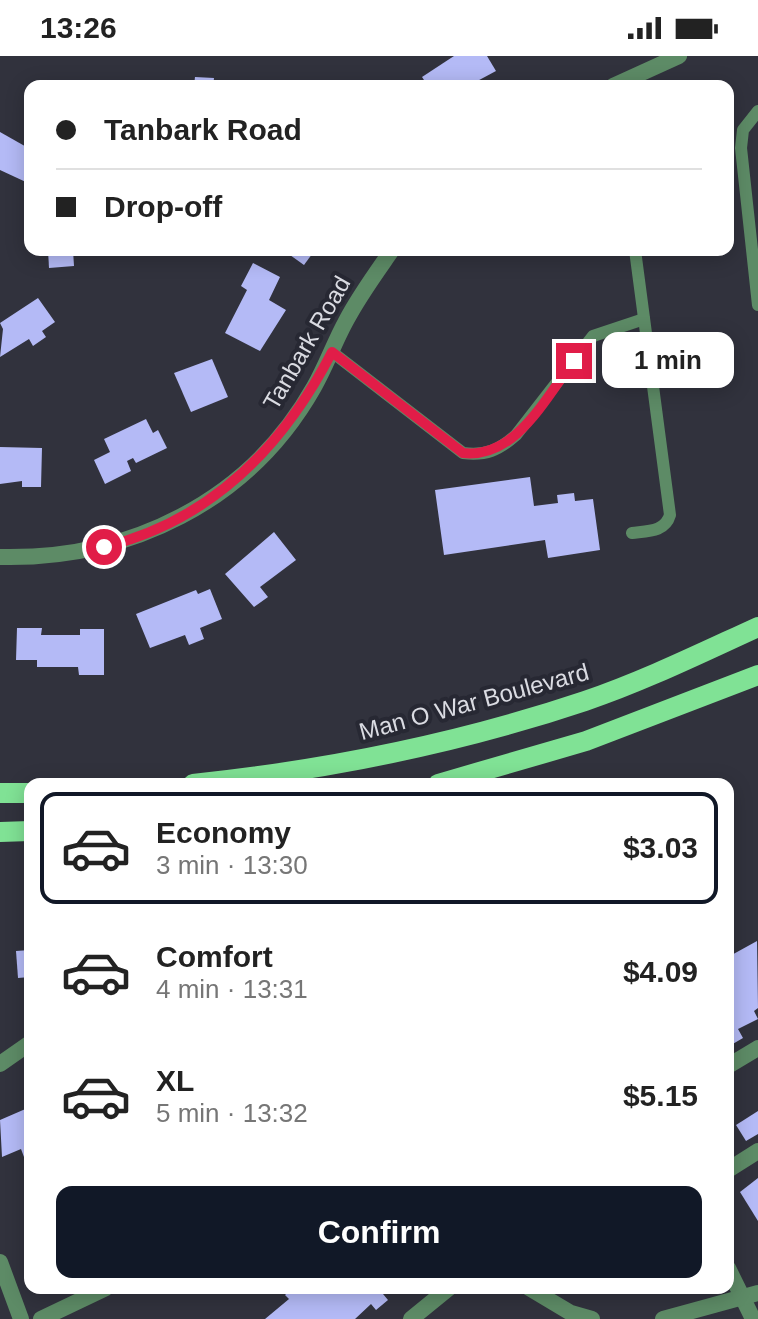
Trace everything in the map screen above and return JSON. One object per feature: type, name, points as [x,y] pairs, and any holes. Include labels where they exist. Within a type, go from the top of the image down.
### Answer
[{"type":"main road","name":"Man O War Boulevard","points":[[236,778],[365,760],[502,727],[587,701],[758,627]]},
{"type":"main road","points":[[459,778],[599,737],[758,675]]},
{"type":"main road","points":[[0,793],[24,793]]},
{"type":"main road","points":[[0,832],[24,831]]},
{"type":"street","points":[[626,80],[679,56]]},
{"type":"street","name":"Tanbark Road","points":[[0,557],[80,553],[128,541],[170,524],[211,500],[270,448],[314,388],[356,305],[388,256]]},
{"type":"street","points":[[0,1064],[24,1047]]},
{"type":"street","points":[[734,1062],[758,1048]]},
{"type":"street","points":[[734,1166],[758,1151]]},
{"type":"street","points":[[0,1262],[21,1319]]},
{"type":"street","points":[[734,1276],[750,1296],[753,1319]]},
{"type":"street","points":[[41,1319],[93,1294]]},
{"type":"street","points":[[411,1319],[442,1294]]},
{"type":"street","points":[[539,1294],[571,1313],[592,1319]]},
{"type":"street","points":[[663,1319],[750,1296]]},
{"type":"lane","points":[[758,111],[743,130],[741,148],[758,305]]},
{"type":"lane","points":[[632,533],[659,529],[667,523],[670,515],[636,256]]},
{"type":"lane","points":[[332,352],[463,453],[477,455],[502,448],[516,435],[593,336],[644,319]]},
{"type":"building","points":[[454,56],[487,56],[496,71],[479,80],[424,80],[422,77]]},
{"type":"building","points":[[195,77],[214,78],[214,80],[195,80]]},
{"type":"building","points":[[0,132],[24,146],[24,181],[0,170]]},
{"type":"building","points":[[48,256],[73,256],[74,266],[49,268]]},
{"type":"building","points":[[291,256],[311,256],[304,265]]},
{"type":"building","points":[[253,263],[280,277],[269,300],[286,310],[260,351],[225,333],[247,290],[241,286]]},
{"type":"building","points":[[38,298],[55,322],[42,331],[46,337],[33,346],[29,339],[0,357],[3,329],[0,323]]},
{"type":"building","points":[[212,359],[228,397],[191,412],[174,373]]},
{"type":"building","points":[[146,419],[153,433],[158,430],[167,448],[136,463],[133,458],[127,461],[131,471],[105,484],[94,460],[110,452],[104,439]]},
{"type":"building","points":[[0,447],[42,448],[41,487],[22,487],[22,481],[0,484]]},
{"type":"building","points":[[530,477],[534,506],[558,503],[557,495],[574,493],[575,501],[593,499],[600,550],[548,558],[545,540],[444,555],[435,490]]},
{"type":"building","points":[[274,532],[296,560],[260,587],[268,597],[254,607],[225,574]]},
{"type":"building","points":[[210,589],[222,619],[200,628],[204,639],[189,645],[185,635],[150,648],[136,614],[196,590],[198,594]]},
{"type":"building","points":[[17,628],[42,628],[41,635],[80,635],[80,629],[104,629],[104,675],[79,675],[78,667],[37,667],[37,660],[16,660]]},
{"type":"building","points":[[757,941],[758,1008],[754,1011],[758,1019],[738,1029],[743,1038],[734,1043],[734,954]]},
{"type":"building","points":[[24,950],[24,978],[18,978],[16,951]]},
{"type":"building","points":[[24,1110],[24,1157],[21,1149],[2,1157],[0,1120]]},
{"type":"building","points":[[758,1111],[758,1134],[746,1141],[736,1125]]},
{"type":"building","points":[[758,1178],[758,1221],[740,1192]]},
{"type":"building","points":[[383,1294],[388,1300],[376,1310],[371,1304],[355,1319],[265,1319],[289,1299],[285,1295]]},
{"type":"route","points":[[104,547],[170,524],[211,500],[249,469],[295,417],[332,352],[463,453],[477,455],[502,448],[516,435],[574,361]]}]
